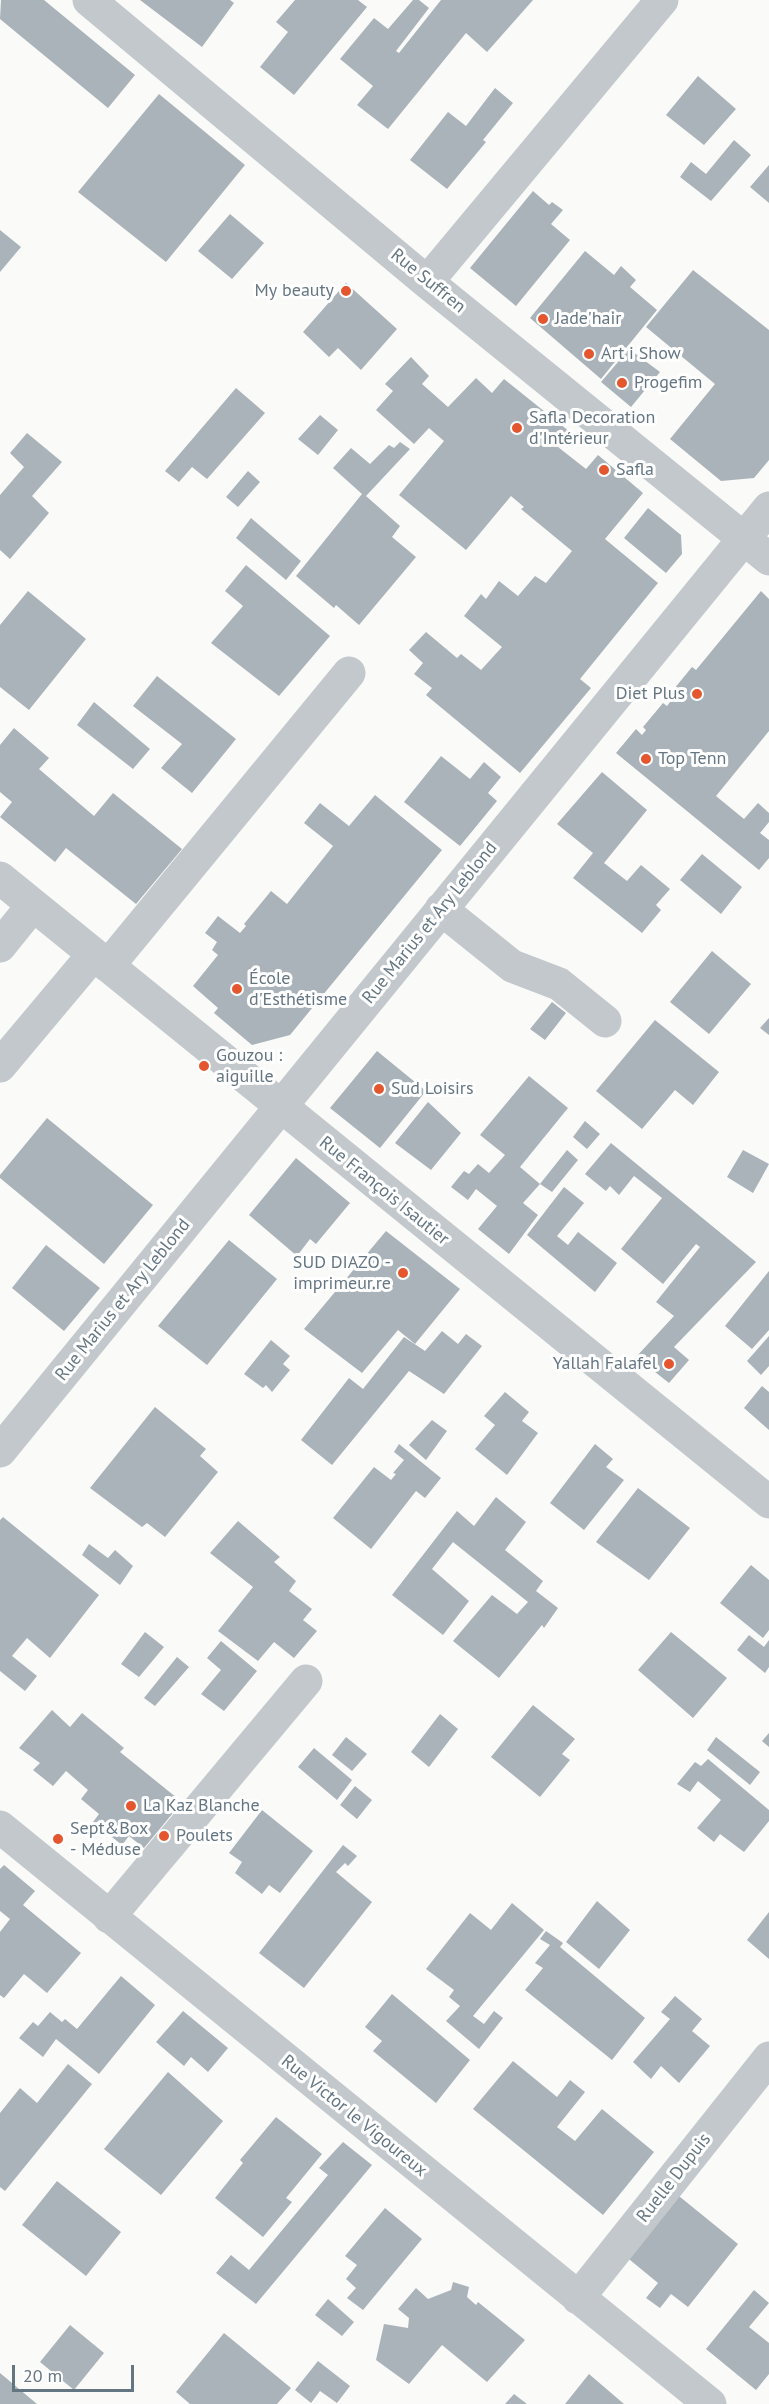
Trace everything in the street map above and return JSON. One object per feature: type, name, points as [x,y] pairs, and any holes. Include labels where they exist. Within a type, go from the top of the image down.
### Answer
[{"type":"street","name":"Rue Suffren","points":[[89,0],[428,282],[769,559]]},
{"type":"street","points":[[428,282],[662,0]]},
{"type":"street","name":"Rue Marius et Ary Leblond","points":[[0,1451],[769,508]]},
{"type":"street","points":[[0,1066],[101,960],[349,673]]},
{"type":"street","name":"Rue François Isautier","points":[[0,878],[769,1502]]},
{"type":"street","points":[[0,946],[33,905]]},
{"type":"street","points":[[441,909],[512,966],[559,984],[605,1021]]},
{"type":"street","points":[[117,1924],[314,1688]]},
{"type":"street","name":"Rue Victor le Vigoureux","points":[[0,1827],[710,2404]]},
{"type":"street","name":"Ruelle Dupuis","points":[[578,2298],[769,2058]]},
{"type":"building","points":[[1,0],[44,0],[135,75],[108,108],[0,19]]},
{"type":"building","points":[[140,0],[230,0],[234,3],[202,47]]},
{"type":"building","points":[[295,0],[358,0],[367,7],[294,95],[260,67],[288,32],[276,22]]},
{"type":"building","points":[[413,0],[419,0],[429,8],[396,51],[399,53],[441,0],[533,0],[487,52],[466,33],[388,129],[357,105],[373,86],[340,59],[374,18],[388,29]]},
{"type":"building","points":[[698,76],[736,109],[704,145],[666,115]]},
{"type":"building","points":[[495,88],[513,103],[483,140],[486,142],[447,189],[410,160],[448,112],[466,126]]},
{"type":"building","points":[[159,94],[245,165],[166,262],[78,192]]},
{"type":"building","points":[[734,140],[751,155],[711,201],[680,177],[691,162],[706,174]]},
{"type":"building","points":[[769,165],[769,203],[750,187]]},
{"type":"building","points":[[533,191],[549,205],[552,202],[563,210],[551,224],[570,240],[516,306],[470,268]]},
{"type":"building","points":[[230,214],[264,243],[232,279],[198,251]]},
{"type":"building","points":[[0,230],[21,247],[0,272]]},
{"type":"building","points":[[585,251],[614,275],[621,266],[636,280],[630,287],[657,310],[601,379],[530,318]]},
{"type":"building","points":[[693,270],[769,330],[769,460],[754,478],[721,481],[670,439],[715,384],[646,327]]},
{"type":"building","points":[[346,283],[397,329],[361,370],[338,348],[329,357],[303,332]]},
{"type":"building","points":[[629,349],[660,372],[631,407],[601,382]]},
{"type":"building","points":[[411,357],[429,376],[422,384],[448,407],[476,378],[492,393],[504,379],[570,432],[558,447],[586,469],[598,455],[643,493],[605,539],[658,583],[580,679],[591,688],[520,773],[426,695],[432,688],[414,674],[423,663],[409,650],[426,632],[457,658],[461,654],[481,670],[502,647],[464,616],[481,594],[486,599],[499,581],[518,596],[535,576],[546,583],[572,551],[521,509],[524,507],[511,496],[466,550],[399,495],[444,441],[429,428],[414,444],[376,410],[393,391],[385,384]]},
{"type":"building","points":[[236,388],[265,413],[207,479],[192,467],[179,482],[165,471]]},
{"type":"building","points":[[320,415],[338,430],[318,455],[298,439]]},
{"type":"building","points":[[27,433],[62,462],[32,496],[49,513],[10,559],[0,550],[0,495],[24,467],[10,453]]},
{"type":"building","points":[[400,442],[410,449],[366,496],[400,526],[392,537],[416,557],[359,625],[336,605],[334,608],[296,576],[362,494],[333,468],[351,448],[370,464],[389,445],[394,448]]},
{"type":"building","points":[[248,471],[260,482],[238,507],[226,497]]},
{"type":"building","points":[[648,508],[681,535],[682,554],[666,573],[624,538]]},
{"type":"building","points":[[251,518],[301,561],[286,580],[236,538]]},
{"type":"building","points":[[246,565],[330,636],[279,696],[211,643],[243,606],[225,591]]},
{"type":"building","points":[[28,591],[86,639],[29,710],[0,687],[0,625]]},
{"type":"building","points":[[761,591],[769,599],[769,731],[716,796],[744,819],[758,803],[769,813],[769,822],[760,833],[769,840],[769,858],[759,870],[616,753],[636,729],[642,735],[646,730],[643,727],[663,703],[667,706],[673,698],[669,695],[692,667],[696,670]]},
{"type":"building","points":[[157,676],[236,739],[192,793],[161,768],[182,744],[133,706]]},
{"type":"building","points":[[94,702],[150,749],[133,769],[77,725]]},
{"type":"building","points":[[14,728],[49,758],[39,769],[94,816],[113,793],[182,849],[136,904],[66,848],[55,862],[0,817],[12,802],[0,792],[0,745]]},
{"type":"building","points":[[441,756],[470,779],[484,762],[501,777],[488,793],[497,801],[460,846],[404,802]]},
{"type":"building","points":[[602,772],[647,810],[604,863],[627,881],[641,865],[670,889],[656,905],[661,910],[642,933],[573,878],[593,853],[557,824]]},
{"type":"building","points":[[375,795],[442,850],[290,1035],[252,1045],[214,1013],[218,1008],[193,986],[218,955],[212,950],[217,942],[205,933],[218,916],[240,933],[246,926],[244,924],[271,891],[287,904],[333,846],[304,823],[320,803],[349,826]]},
{"type":"building","points":[[702,854],[742,887],[721,914],[680,880]]},
{"type":"building","points":[[712,951],[751,984],[709,1034],[670,1002]]},
{"type":"building","points":[[552,1002],[566,1013],[545,1040],[530,1029]]},
{"type":"building","points":[[769,1018],[769,1035],[760,1028]]},
{"type":"building","points":[[655,1020],[719,1072],[693,1105],[675,1090],[642,1129],[596,1091]]},
{"type":"building","points":[[377,1051],[426,1091],[380,1148],[330,1108]]},
{"type":"building","points":[[529,1076],[568,1108],[520,1167],[540,1184],[523,1203],[538,1215],[509,1254],[478,1229],[497,1206],[476,1189],[468,1200],[451,1187],[464,1171],[469,1174],[478,1164],[489,1173],[505,1155],[480,1135]]},
{"type":"building","points":[[428,1102],[461,1133],[431,1170],[395,1143]]},
{"type":"building","points":[[47,1118],[153,1205],[104,1264],[0,1178],[0,1175]]},
{"type":"building","points":[[585,1121],[600,1134],[587,1149],[573,1137]]},
{"type":"building","points":[[611,1143],[756,1262],[674,1347],[689,1360],[669,1383],[636,1357],[674,1316],[656,1302],[700,1247],[696,1244],[663,1284],[621,1249],[662,1198],[634,1176],[619,1195],[610,1186],[606,1191],[585,1174]]},
{"type":"building","points":[[567,1150],[578,1160],[552,1192],[540,1184]]},
{"type":"building","points":[[743,1150],[769,1164],[753,1193],[727,1177]]},
{"type":"building","points":[[296,1158],[350,1203],[316,1244],[310,1239],[297,1256],[249,1215]]},
{"type":"building","points":[[564,1187],[584,1203],[557,1236],[568,1245],[578,1232],[617,1263],[595,1292],[527,1235]]},
{"type":"building","points":[[386,1231],[460,1289],[415,1344],[398,1330],[362,1373],[304,1329]]},
{"type":"building","points":[[229,1240],[277,1279],[207,1365],[158,1326]]},
{"type":"building","points":[[46,1245],[100,1288],[64,1331],[12,1288]]},
{"type":"building","points":[[769,1271],[769,1330],[752,1349],[725,1326]]},
{"type":"building","points":[[442,1331],[458,1344],[466,1334],[482,1346],[444,1394],[409,1371],[332,1465],[301,1440],[349,1378],[363,1389],[404,1337],[425,1351]]},
{"type":"building","points":[[769,1336],[769,1366],[761,1375],[747,1361]]},
{"type":"building","points":[[271,1340],[290,1356],[283,1364],[290,1370],[272,1392],[266,1385],[263,1388],[244,1374]]},
{"type":"building","points":[[762,1386],[769,1392],[769,1430],[744,1408]]},
{"type":"building","points":[[505,1392],[529,1412],[522,1421],[538,1433],[507,1475],[475,1449],[495,1425],[484,1416]]},
{"type":"building","points":[[155,1407],[206,1449],[200,1456],[218,1472],[165,1537],[147,1523],[142,1527],[90,1488]]},
{"type":"building","points":[[432,1420],[447,1431],[426,1460],[409,1445]]},
{"type":"building","points":[[399,1444],[441,1478],[425,1498],[416,1491],[371,1549],[333,1518],[374,1467],[391,1480],[396,1474],[393,1473],[404,1460],[394,1452]]},
{"type":"building","points":[[595,1444],[613,1459],[606,1467],[624,1480],[584,1530],[550,1503]]},
{"type":"building","points":[[638,1488],[690,1528],[649,1580],[596,1542]]},
{"type":"building","points":[[496,1497],[526,1522],[505,1550],[543,1581],[536,1591],[558,1608],[544,1628],[542,1625],[499,1678],[453,1641],[492,1595],[517,1614],[528,1602],[453,1542],[432,1569],[469,1601],[443,1635],[392,1595],[457,1511],[474,1526]]},
{"type":"building","points":[[3,1517],[99,1595],[50,1658],[27,1638],[12,1656],[37,1676],[25,1691],[0,1671],[0,1520]]},
{"type":"building","points":[[238,1521],[280,1557],[274,1562],[296,1581],[289,1591],[312,1609],[303,1620],[317,1631],[294,1658],[274,1642],[258,1661],[218,1631],[253,1587],[210,1553]]},
{"type":"building","points":[[89,1544],[108,1558],[115,1550],[133,1566],[120,1585],[82,1555]]},
{"type":"building","points":[[751,1565],[769,1580],[769,1630],[763,1638],[720,1603]]},
{"type":"building","points":[[145,1632],[164,1647],[139,1677],[121,1664]]},
{"type":"building","points":[[671,1632],[727,1678],[693,1718],[638,1670]]},
{"type":"building","points":[[749,1635],[764,1647],[769,1640],[769,1667],[765,1673],[737,1650]]},
{"type":"building","points":[[221,1641],[257,1671],[224,1711],[201,1694],[221,1670],[207,1658]]},
{"type":"building","points":[[177,1657],[189,1667],[155,1706],[144,1698]]},
{"type":"building","points":[[533,1705],[575,1739],[562,1754],[570,1760],[540,1797],[491,1757]]},
{"type":"building","points":[[52,1710],[70,1727],[82,1713],[124,1748],[120,1752],[182,1802],[144,1848],[129,1836],[122,1845],[93,1822],[99,1814],[81,1799],[88,1790],[66,1771],[53,1786],[33,1770],[40,1763],[19,1748]]},
{"type":"building","points":[[440,1714],[458,1729],[429,1767],[411,1752]]},
{"type":"building","points":[[769,1733],[769,1747],[762,1741]]},
{"type":"building","points":[[346,1737],[367,1754],[352,1771],[332,1755]]},
{"type":"building","points":[[716,1737],[760,1772],[750,1785],[707,1750]]},
{"type":"building","points":[[314,1748],[352,1780],[337,1800],[298,1767]]},
{"type":"building","points":[[708,1759],[769,1810],[769,1821],[744,1852],[720,1834],[714,1842],[697,1828],[721,1800],[698,1781],[690,1792],[677,1784],[695,1762],[701,1766]]},
{"type":"building","points":[[355,1786],[372,1800],[357,1819],[340,1805]]},
{"type":"building","points":[[262,1810],[313,1851],[280,1893],[269,1885],[262,1894],[235,1873],[242,1862],[229,1853]]},
{"type":"building","points":[[343,1845],[357,1856],[348,1866],[345,1863],[336,1872],[372,1902],[304,1988],[259,1953]]},
{"type":"building","points":[[4,1865],[35,1891],[23,1905],[81,1953],[47,1993],[24,1974],[4,1998],[0,1995],[0,1932],[10,1919],[0,1911],[0,1869]]},
{"type":"building","points":[[597,1901],[630,1930],[599,1969],[566,1942]]},
{"type":"building","points":[[512,1903],[544,1930],[473,2016],[484,2024],[494,2011],[503,2018],[479,2049],[446,2021],[460,2006],[449,1997],[454,1990],[426,1969],[470,1913],[491,1930]]},
{"type":"building","points":[[769,1912],[769,1959],[747,1940]]},
{"type":"building","points":[[546,1931],[563,1943],[560,1947],[645,2018],[612,2060],[525,1990],[543,1968],[535,1963],[550,1945],[540,1939]]},
{"type":"building","points":[[121,1976],[155,2005],[99,2074],[56,2039],[43,2057],[19,2038],[33,2022],[38,2026],[50,2012],[62,2022],[65,2019],[77,2029]]},
{"type":"building","points":[[392,1994],[470,2060],[436,2103],[373,2051],[382,2041],[365,2027]]},
{"type":"building","points":[[675,1996],[702,2019],[692,2031],[710,2046],[679,2083],[661,2066],[651,2079],[633,2062],[670,2019],[661,2012]]},
{"type":"building","points":[[183,2011],[228,2048],[208,2072],[191,2057],[184,2066],[156,2042]]},
{"type":"building","points":[[513,2061],[557,2097],[570,2080],[585,2092],[557,2127],[575,2141],[602,2109],[654,2152],[603,2215],[473,2109]]},
{"type":"building","points":[[68,2064],[92,2084],[5,2191],[0,2187],[0,2113],[20,2088],[37,2103]]},
{"type":"building","points":[[168,2072],[223,2121],[161,2195],[104,2149]]},
{"type":"building","points":[[276,2117],[322,2154],[286,2198],[292,2202],[263,2237],[215,2198],[243,2163],[240,2160]]},
{"type":"building","points":[[343,2142],[372,2165],[256,2304],[216,2273],[231,2255],[249,2270],[328,2175],[319,2168]]},
{"type":"building","points":[[57,2181],[121,2232],[86,2276],[22,2225]]},
{"type":"building","points":[[674,2192],[738,2244],[688,2307],[671,2294],[660,2308],[646,2298],[658,2283],[624,2255]]},
{"type":"building","points":[[385,2208],[422,2239],[363,2310],[347,2298],[356,2288],[346,2279],[357,2265],[345,2256]]},
{"type":"building","points":[[453,2282],[469,2287],[467,2297],[476,2305],[478,2302],[525,2340],[487,2382],[442,2345],[409,2384],[376,2360],[384,2324],[408,2328],[409,2318],[398,2309],[416,2288],[428,2299],[451,2290]]},
{"type":"building","points":[[754,2290],[769,2303],[749,2327],[769,2343],[769,2374],[756,2390],[706,2349]]},
{"type":"building","points":[[328,2299],[354,2322],[342,2336],[315,2315]]},
{"type":"building","points":[[70,2325],[104,2353],[74,2390],[40,2362]]},
{"type":"building","points":[[224,2333],[291,2388],[277,2404],[190,2404],[176,2392]]},
{"type":"building","points":[[318,2361],[350,2386],[337,2403],[320,2391],[311,2403],[295,2390]]},
{"type":"building","points":[[0,2373],[37,2404],[0,2404]]},
{"type":"building","points":[[589,2374],[624,2404],[565,2404]]},
{"type":"building","points":[[514,2394],[527,2404],[505,2404]]},
{"type":"place","name":"My beauty","points":[[346,291]]},
{"type":"place","name":"Jade'hair","points":[[543,319]]},
{"type":"place","name":"Art i Show","points":[[589,354]]},
{"type":"place","name":"Progefim","points":[[622,383]]},
{"type":"place","name":"Safla Decoration d'Intérieur","points":[[517,428]]},
{"type":"place","name":"Safla","points":[[604,470]]},
{"type":"place","name":"Diet Plus","points":[[697,694]]},
{"type":"place","name":"Top Tenn","points":[[646,759]]},
{"type":"place","name":"École d'Esthétisme","points":[[237,989]]},
{"type":"place","name":"Gouzou : aiguille","points":[[204,1066]]},
{"type":"place","name":"Sud Loisirs","points":[[379,1089]]},
{"type":"place","name":"SUD DIAZO - imprimeur.re","points":[[403,1273]]},
{"type":"place","name":"Yallah Falafel","points":[[669,1364]]},
{"type":"place","name":"La Kaz Blanche","points":[[131,1806]]},
{"type":"place","name":"Poulets","points":[[164,1836]]},
{"type":"place","name":"Sept&Box - Méduse","points":[[58,1839]]}]
